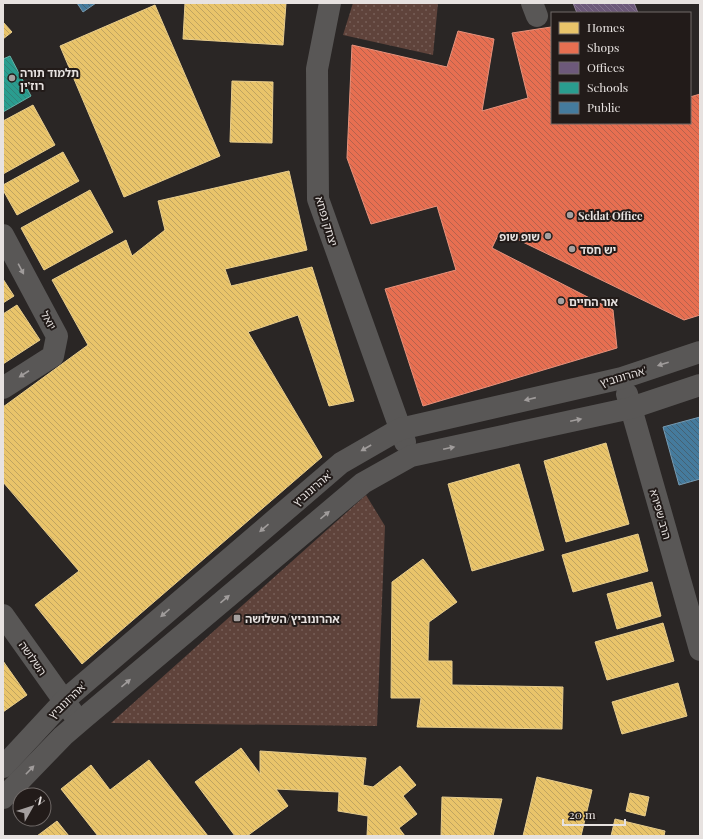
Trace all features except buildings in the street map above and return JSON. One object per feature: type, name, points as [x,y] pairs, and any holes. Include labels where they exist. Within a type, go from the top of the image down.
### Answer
[{"type":"street","name":"יצחק נפחא","points":[[330,3],[317,69],[318,199],[411,456]]},
{"type":"street","name":"יואל","points":[[3,235],[57,336],[52,356],[3,388]]},
{"type":"street","name":"אהרונוביץ'","points":[[3,767],[63,701],[341,462],[400,429],[622,378],[700,352]]},
{"type":"street","name":"הרב שפירא","points":[[622,378],[697,629],[700,650]]},
{"type":"street","points":[[3,798],[63,736],[80,721],[364,483],[411,456],[631,408],[700,385]]},
{"type":"street","name":"השלושה","points":[[3,615],[63,701],[80,721]]},
{"type":"shaded area","points":[[353,3],[438,3],[433,55],[343,35]]},
{"type":"shaded area","points":[[366,495],[385,526],[377,726],[111,723]]},
{"type":"place","name":"תלמוד תורה רוז’ין","points":[[12,78]]},
{"type":"place","name":"Seldat Office","points":[[570,215]]},
{"type":"place","name":"שופ שופ","points":[[548,236]]},
{"type":"place","name":"יש חסד","points":[[572,249]]},
{"type":"place","name":"אור החיים","points":[[561,301]]},
{"type":"place","name":"אהרונוביץ/השלושה","points":[[237,618]]}]
